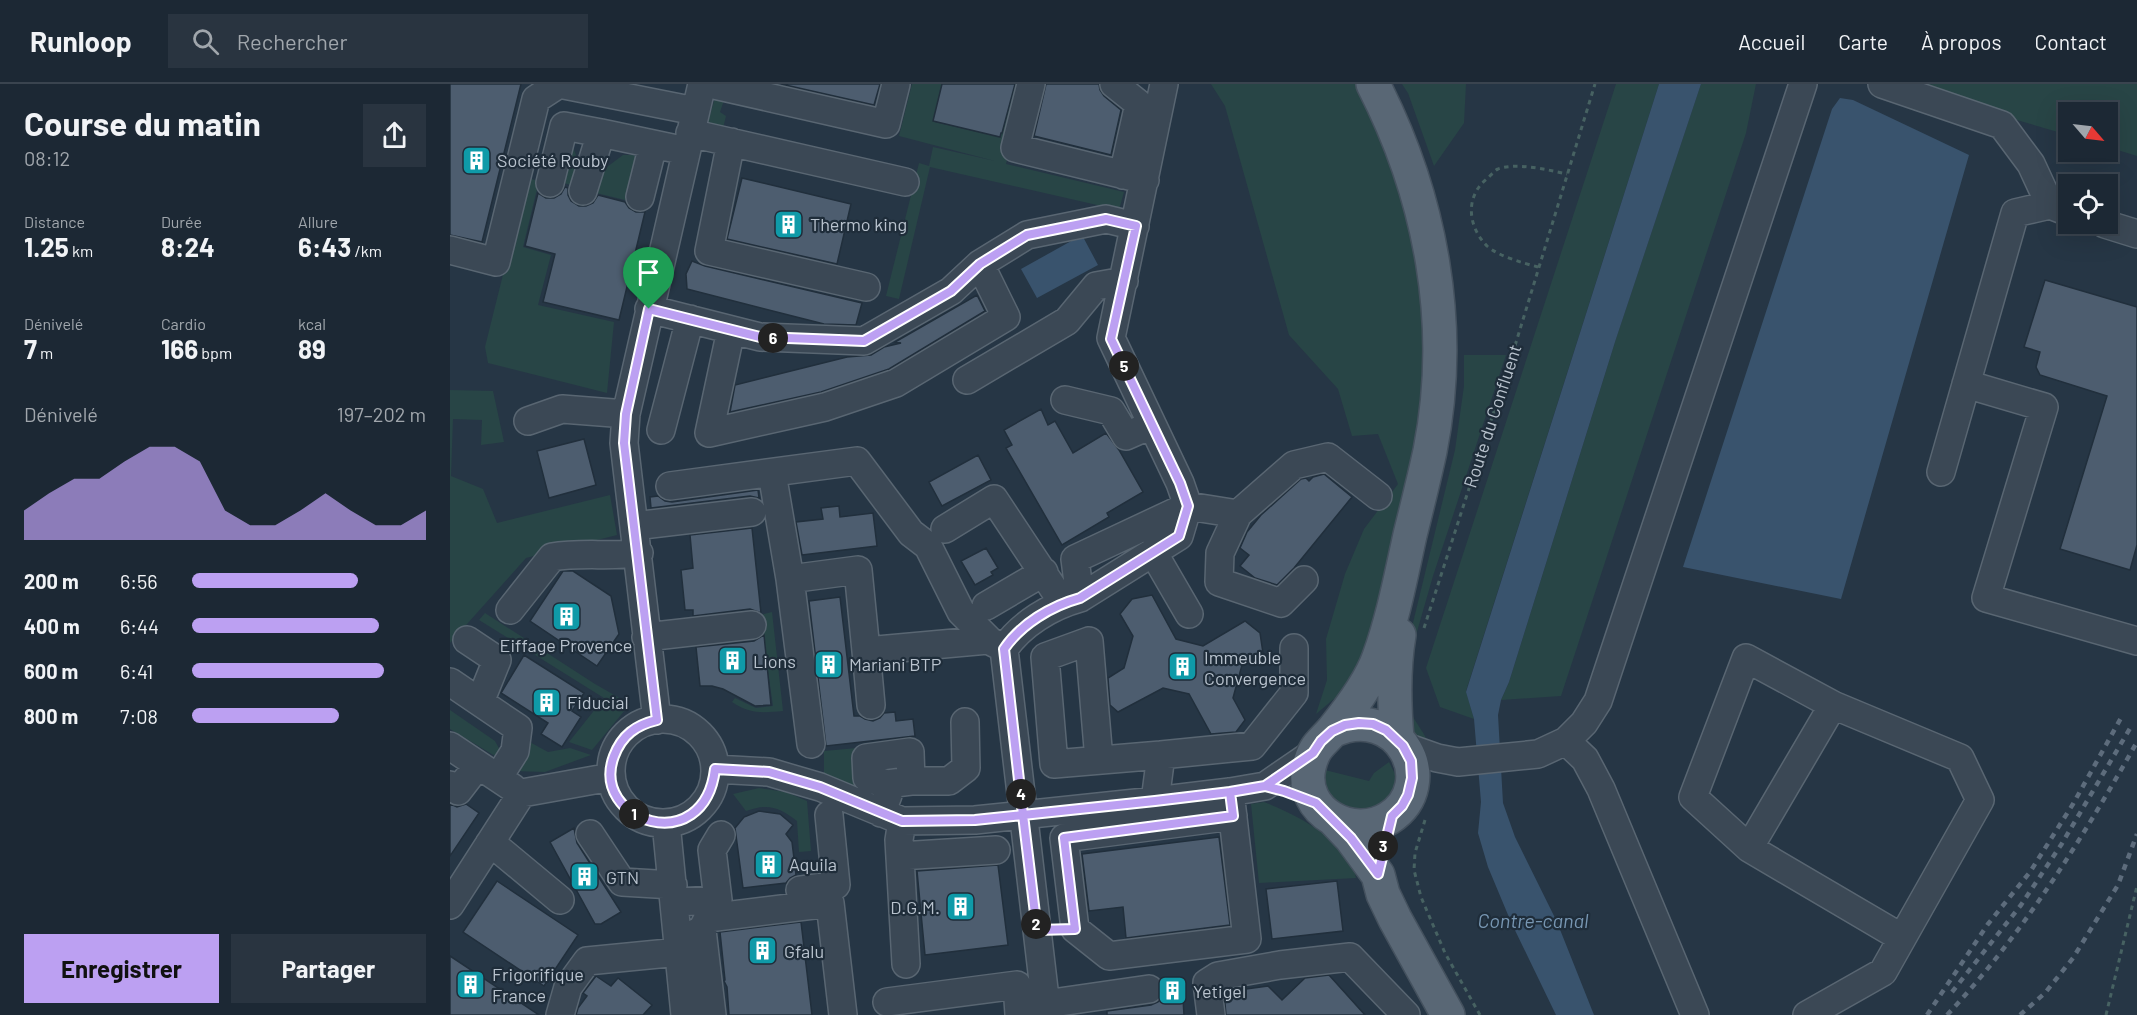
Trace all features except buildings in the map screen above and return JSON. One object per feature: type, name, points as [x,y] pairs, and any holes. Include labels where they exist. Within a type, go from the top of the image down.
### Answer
[{"type":"main road","points":[[1373,84],[1392,122],[1415,182],[1437,278],[1439,329],[1439,369],[1430,450],[1400,604],[1395,657],[1394,696],[1400,742],[1411,761],[1412,770],[1409,809],[1378,874]]},
{"type":"main road","points":[[1389,84],[1416,146],[1437,212],[1448,266],[1454,339],[1447,431],[1430,513],[1400,604],[1378,660],[1363,688],[1323,742],[1308,770],[1309,788],[1325,812],[1351,838],[1378,874],[1383,894],[1395,919],[1448,1015]]},
{"type":"main road","points":[[1323,742],[1345,725],[1359,723],[1379,727],[1400,742]]},
{"type":"main road","points":[[1325,812],[1348,826],[1364,827],[1379,824],[1409,809]]},
{"type":"street","points":[[450,250],[496,262],[536,99],[559,84],[644,92],[691,132],[905,182]]},
{"type":"street","points":[[657,720],[646,637],[639,553],[624,443],[626,414],[702,84]]},
{"type":"street","points":[[710,84],[886,124],[896,84]]},
{"type":"street","points":[[1031,84],[1015,148],[1134,177]]},
{"type":"street","points":[[866,651],[997,645],[1036,619],[1179,536],[1188,506],[1180,483],[1111,339],[1136,226],[1134,177],[1139,104],[1114,84]]},
{"type":"street","points":[[1134,177],[1164,84]]},
{"type":"street","points":[[1400,742],[1437,758],[1463,762],[1538,754],[1566,741],[1584,723],[1598,701],[1803,84]]},
{"type":"street","points":[[1882,84],[2002,125],[2058,206]]},
{"type":"street","points":[[550,183],[564,126],[653,145],[691,132]]},
{"type":"street","points":[[583,191],[601,133]]},
{"type":"street","points":[[731,142],[709,251],[866,287]]},
{"type":"street","points":[[640,197],[653,145]]},
{"type":"street","points":[[1941,472],[2015,213],[2058,208]]},
{"type":"street","points":[[649,309],[760,337],[864,341],[951,291],[980,264],[1027,235],[1106,219],[1136,226]]},
{"type":"street","points":[[2118,228],[2137,234]]},
{"type":"street","points":[[731,330],[708,433],[825,407],[896,383],[1006,317],[980,264]]},
{"type":"street","points":[[967,380],[1067,321],[1096,286],[1124,281]]},
{"type":"street","points":[[661,430],[690,319]]},
{"type":"street","points":[[1966,384],[2044,407],[1986,598],[2137,641]]},
{"type":"street","points":[[1065,400],[1111,411],[1126,436],[1151,425]]},
{"type":"street","points":[[528,421],[562,409],[626,414]]},
{"type":"street","points":[[1304,580],[1281,603],[1219,582],[1220,553],[1238,514],[1294,465],[1328,457],[1378,496]]},
{"type":"street","points":[[670,486],[857,461],[911,533],[928,546],[961,612],[997,645],[1023,815],[1046,1010]]},
{"type":"street","points":[[772,472],[790,579],[811,744]]},
{"type":"street","points":[[945,529],[994,499],[1044,572],[1071,600]]},
{"type":"street","points":[[1071,600],[1075,559],[1188,506],[1238,514]]},
{"type":"street","points":[[634,526],[752,512]]},
{"type":"street","points":[[1154,552],[1189,614]]},
{"type":"street","points":[[510,610],[552,557],[571,554],[639,553]]},
{"type":"street","points":[[790,579],[858,570],[871,705]]},
{"type":"street","points":[[986,606],[1044,572]]},
{"type":"street","points":[[646,637],[752,625]]},
{"type":"street","points":[[467,640],[497,660],[480,702]]},
{"type":"street","points":[[1099,760],[1252,746],[1294,693],[1294,648]]},
{"type":"street","points":[[1807,1015],[1883,972],[1980,800],[1960,758],[1833,705],[1746,658],[1693,796],[1749,848],[1902,938]]},
{"type":"street","points":[[450,682],[518,728],[515,751],[458,791],[450,785]]},
{"type":"street","points":[[1749,848],[1833,705]]},
{"type":"street","points":[[657,720],[674,720],[690,727],[703,738],[711,753],[715,769],[713,785],[706,800],[695,812],[681,820],[666,823],[650,822],[636,816],[615,793],[611,777],[612,761],[628,733],[641,724],[657,720]]},
{"type":"street","points":[[906,964],[899,840],[888,795],[899,783],[949,781],[966,768],[965,722]]},
{"type":"street","points":[[1566,741],[1585,759],[1601,789],[1695,1015]]},
{"type":"street","points":[[1075,929],[1064,838],[1232,804],[1265,786],[1323,742]]},
{"type":"street","points":[[450,746],[522,793],[611,777]]},
{"type":"street","points":[[1155,801],[1161,755]]},
{"type":"street","points":[[1409,809],[1437,772],[1463,762]]},
{"type":"street","points":[[715,769],[769,772],[820,787],[892,817],[975,820],[1155,801],[1232,804]]},
{"type":"street","points":[[1265,786],[1284,791],[1325,812]]},
{"type":"street","points":[[450,905],[522,793]]},
{"type":"street","points":[[1037,930],[1075,929],[1109,956],[1247,939],[1232,804]]},
{"type":"street","points":[[590,834],[622,882],[674,894],[718,900],[836,885],[829,815]]},
{"type":"street","points":[[900,856],[986,851],[975,820]]},
{"type":"street","points":[[666,823],[674,894],[686,941],[712,1015]]},
{"type":"street","points":[[718,900],[712,850],[722,835]]},
{"type":"street","points":[[489,844],[501,851],[560,900]]},
{"type":"street","points":[[560,1015],[568,987],[587,961],[686,941],[708,918],[830,903],[843,1015]]},
{"type":"street","points":[[685,1015],[686,941]]},
{"type":"street","points":[[1211,1015],[1207,983],[1218,975],[1350,957],[1406,1015]]},
{"type":"street","points":[[887,1002],[1017,985],[1019,1015],[1082,1007],[1149,989]]},
{"type":"path","name":"Route du Confluent","points":[[1422,638],[1595,84]]},
{"type":"path","points":[[1538,267],[1513,259],[1488,246],[1473,224],[1470,205],[1479,185],[1498,169],[1532,166],[1567,174]]},
{"type":"path","points":[[1409,809],[1415,853],[1414,870],[1419,888],[1445,953],[1480,1015]]},
{"type":"path","points":[[2106,1015],[2137,886]]},
{"type":"green space","points":[[912,84],[942,84],[934,122],[1000,137],[1012,84],[1024,84],[1006,164],[1124,192],[1119,210],[930,167],[899,299],[886,296],[919,163],[929,166],[933,147],[995,161],[899,136]]},
{"type":"green space","points":[[1211,84],[1360,84],[1388,139],[1429,307],[1425,417],[1379,633],[1347,688],[1316,714],[1327,680],[1326,639],[1345,574],[1364,529],[1398,484],[1378,434],[1352,436],[1338,389],[1289,335],[1225,106]]},
{"type":"green space","points":[[1402,84],[1466,84],[1464,123],[1434,166],[1408,93]]},
{"type":"green space","points":[[1616,84],[1659,84],[1466,691],[1474,719],[1440,707],[1426,668]]},
{"type":"green space","points":[[1701,84],[1756,84],[1746,133],[1561,696],[1501,700],[1509,682],[1615,342]]},
{"type":"green space","points":[[1894,84],[2137,84],[2137,156],[2118,150],[2118,102],[2058,102],[2058,132]]},
{"type":"green space","points":[[717,91],[726,94],[720,112],[726,116],[723,128],[707,125]]},
{"type":"green space","points":[[572,147],[576,160],[571,185],[560,182]]},
{"type":"green space","points":[[623,155],[633,155],[639,158],[629,201],[592,192],[607,167]]},
{"type":"green space","points":[[527,178],[539,181],[523,247],[551,255],[538,305],[614,322],[607,393],[488,363],[485,347]]},
{"type":"green space","points":[[1464,355],[1506,355],[1433,576],[1408,663],[1410,635],[1455,450],[1464,386]]},
{"type":"green space","points":[[450,390],[493,391],[504,442],[481,445],[482,420],[453,419],[451,476],[483,489],[497,523],[610,495],[617,535],[526,558],[450,643]]},
{"type":"green space","points":[[772,612],[783,711],[756,712],[732,702],[735,698],[756,708],[773,706],[760,615]]},
{"type":"green space","points":[[485,613],[630,704],[592,750],[569,742],[604,698],[479,620]]},
{"type":"green space","points":[[450,710],[495,741],[502,754],[495,756],[450,729]]},
{"type":"green space","points":[[1410,710],[1426,739],[1430,749],[1412,736]]},
{"type":"green space","points":[[526,740],[548,752],[570,748],[591,755],[545,772],[514,771]]},
{"type":"green space","points":[[857,748],[859,789],[824,774],[824,751]]},
{"type":"green space","points":[[1389,762],[1397,778],[1380,809],[1350,812],[1327,795],[1321,769],[1369,781],[1374,773]]},
{"type":"green space","points":[[759,788],[786,792],[807,801],[811,851],[799,852],[797,821],[791,816],[767,807],[746,811],[733,794]]},
{"type":"green space","points":[[1264,802],[1306,822],[1333,841],[1352,865],[1356,878],[1259,883],[1251,804]]},
{"type":"water","name":"Contre-canal","points":[[1659,84],[1701,84],[1615,342],[1498,715],[1503,803],[1515,837],[1557,922],[1594,1015],[1556,1015],[1511,922],[1488,867],[1478,833],[1481,802],[1474,719],[1466,692]]},
{"type":"water","points":[[1840,98],[1853,100],[1969,155],[1841,599],[1683,567],[1832,109]]},
{"type":"water","points":[[1082,235],[1098,265],[1037,298],[1021,269]]},
{"type":"railway","points":[[1927,1015],[1988,924],[2030,872],[2073,804],[2121,718]]},
{"type":"railway","points":[[1952,992],[2021,905],[2061,845],[2132,725]]},
{"type":"railway","points":[[1947,1015],[2001,951],[2050,884],[2095,814],[2137,742]]},
{"type":"railway","points":[[2020,1015],[2045,993],[2073,958],[2118,885],[2137,834]]},
{"type":"place","name":"Société Rouby","points":[[476,160]]},
{"type":"place","name":"Thermo king","points":[[789,224]]},
{"type":"place","name":"Eiffage Provence","points":[[566,616]]},
{"type":"place","name":"Lions","points":[[732,661]]},
{"type":"place","name":"Mariani BTP","points":[[828,664]]},
{"type":"place","name":"Immeuble Convergence","points":[[1183,667]]},
{"type":"place","name":"Fiducial","points":[[546,702]]},
{"type":"place","name":"Aquila","points":[[768,864]]},
{"type":"place","name":"GTN","points":[[585,877]]},
{"type":"place","name":"D.G.M.","points":[[961,907]]},
{"type":"place","name":"Gfalu","points":[[763,951]]},
{"type":"place","name":"Frigorifique France","points":[[471,984]]},
{"type":"place","name":"Yetigel","points":[[1172,991]]},
{"type":"route","points":[[649,309],[629,394],[624,443],[639,553],[646,637],[657,720],[641,724],[628,733],[618,746],[612,761],[611,777],[615,793],[624,806],[636,816],[650,822],[666,823],[681,820],[695,812],[706,800],[713,785],[715,769],[769,772],[820,787],[902,821],[975,820],[1023,815],[1037,930],[1075,929],[1064,838],[1233,816],[1230,792],[1265,786],[1316,803],[1351,838],[1378,874],[1392,816],[1402,806],[1408,795],[1412,778],[1411,761],[1403,746],[1397,738],[1373,724],[1345,725],[1332,731],[1313,753],[1265,786],[1155,801],[1023,815],[1004,649],[1013,636],[1036,619],[1063,603],[1080,598],[1179,536],[1188,506],[1180,483],[1111,339],[1136,226],[1106,219],[1027,235],[980,264],[951,291],[864,341],[843,342],[760,337],[649,309]]}]
